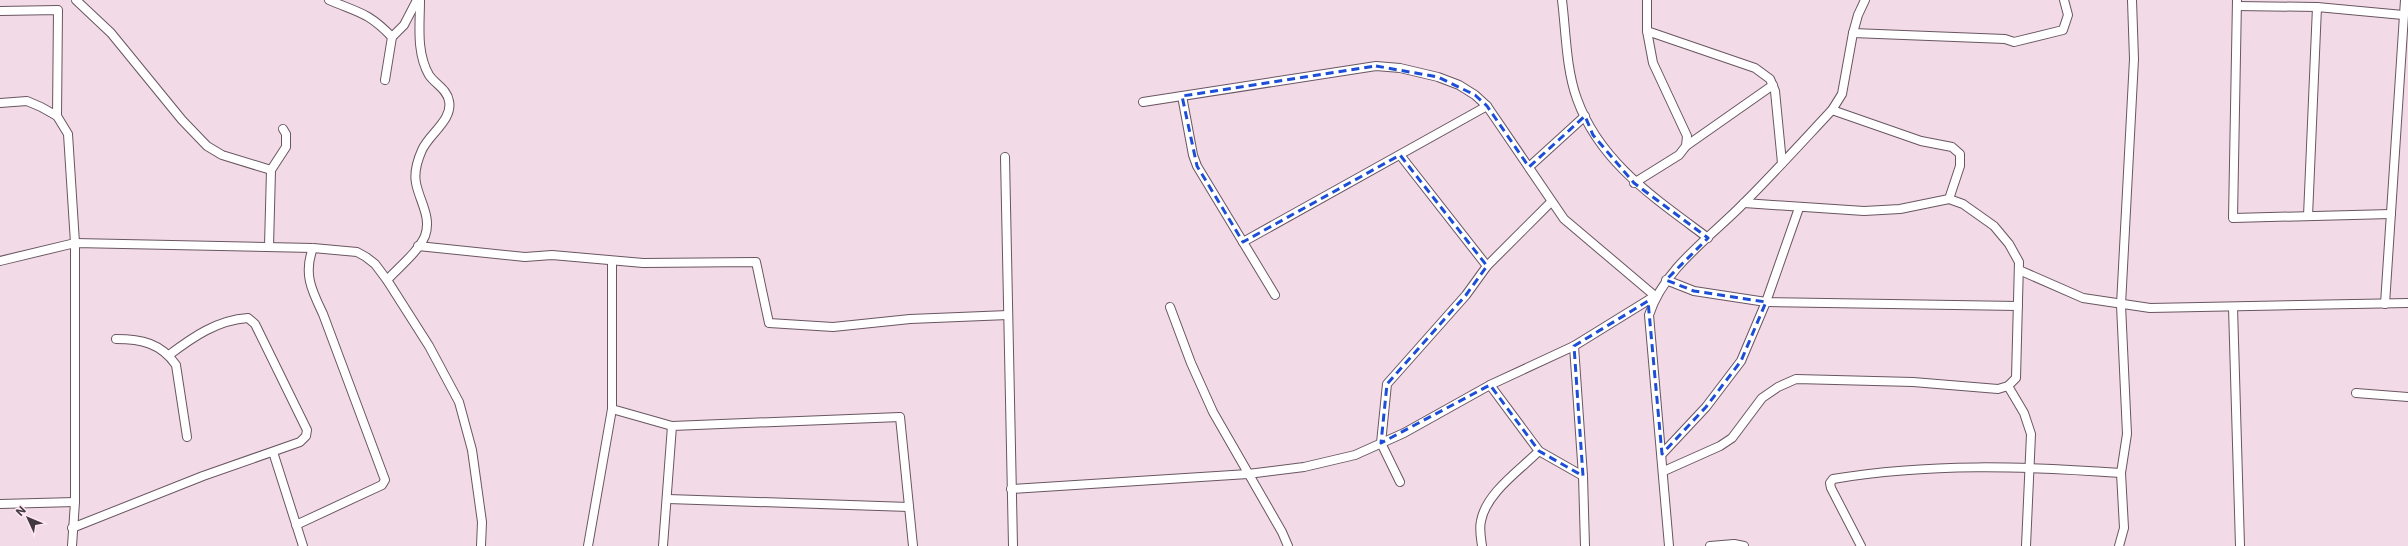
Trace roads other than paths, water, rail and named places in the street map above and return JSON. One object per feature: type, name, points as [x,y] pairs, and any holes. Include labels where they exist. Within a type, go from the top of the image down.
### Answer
[{"type":"street","points":[[76,0],[111,33],[182,120],[207,146],[222,155],[271,170]]},
{"type":"street","points":[[329,0],[358,10],[378,22],[392,37]]},
{"type":"street","points":[[385,80],[392,37],[404,25],[418,0]]},
{"type":"street","points":[[387,280],[418,246],[425,236],[427,226],[425,209],[416,182],[417,166],[422,149],[446,119],[450,110],[449,100],[445,91],[434,82],[422,57],[418,0]]},
{"type":"street","points":[[1562,0],[1571,70],[1577,98],[1593,135],[1634,183],[1708,238]]},
{"type":"street","points":[[1647,0],[1647,31],[1653,63],[1686,136],[1686,146]]},
{"type":"street","points":[[1669,546],[1664,472],[1649,315],[1655,296],[1666,280],[1744,204],[1832,110],[1842,94],[1853,33],[1858,14],[1866,0]]},
{"type":"street","points":[[1853,33],[2005,39],[2014,42],[2063,30],[2068,15],[2064,0]]},
{"type":"street","points":[[2119,546],[2124,528],[2121,474],[2128,434],[2121,305],[2134,59],[2132,0]]},
{"type":"street","points":[[2384,304],[2405,0]]},
{"type":"street","points":[[2391,214],[2233,218],[2237,3],[2317,7],[2403,15]]},
{"type":"street","points":[[2308,216],[2317,7]]},
{"type":"street","points":[[0,11],[58,10],[57,116],[68,134],[75,243],[75,502],[72,528],[72,546]]},
{"type":"street","points":[[1647,31],[1755,68],[1770,79],[1773,85],[1782,163]]},
{"type":"street","points":[[1143,102],[1376,66],[1400,68],[1438,77],[1459,85],[1487,106],[1564,219],[1655,296]]},
{"type":"street","points":[[1634,183],[1679,155],[1686,146],[1773,85]]},
{"type":"street","points":[[1182,96],[1193,155],[1197,166],[1275,295]]},
{"type":"street","points":[[0,103],[27,101],[57,116]]},
{"type":"street","points":[[1243,242],[1487,106]]},
{"type":"street","points":[[1832,110],[1921,142],[1952,147],[1960,154],[1960,166],[1949,199]]},
{"type":"street","points":[[1529,167],[1585,116]]},
{"type":"street","points":[[269,246],[271,170],[286,147],[286,134],[283,129]]},
{"type":"street","points":[[1400,155],[1487,266]]},
{"type":"street","points":[[1005,157],[1012,546]]},
{"type":"street","points":[[1664,472],[1720,446],[1732,438],[1762,398],[1778,387],[1796,379],[1947,383],[1998,389],[2008,386],[2016,378],[2019,262],[1994,226],[1963,204],[1949,199],[1900,209],[1864,212],[1744,204]]},
{"type":"street","points":[[1400,482],[1381,443],[1387,384],[1466,295],[1487,266],[1552,202]]},
{"type":"street","points":[[1662,454],[1706,407],[1741,361],[1766,302],[1799,208]]},
{"type":"street","points":[[0,262],[75,243],[269,246],[358,252],[375,264],[387,280],[429,346],[459,402],[472,450],[482,522],[481,546]]},
{"type":"street","points":[[418,246],[525,256],[552,255],[643,264],[756,262],[769,323],[833,327],[910,319],[1008,315]]},
{"type":"street","points":[[296,525],[382,485],[385,480],[323,314],[311,288],[307,275],[308,261],[312,248]]},
{"type":"street","points":[[588,546],[612,409],[612,261]]},
{"type":"street","points":[[2019,270],[2083,298],[2121,305],[2150,308],[2408,303]]},
{"type":"street","points":[[1666,280],[1694,291],[1766,302],[2018,306]]},
{"type":"street","points":[[1012,489],[1248,474],[1304,467],[1355,455],[1404,433],[1490,385],[1574,346],[1655,296]]},
{"type":"street","points":[[1170,307],[1191,363],[1213,412],[1282,532],[1288,546]]},
{"type":"street","points":[[2233,307],[2240,546]]},
{"type":"street","points":[[72,528],[203,476],[300,442],[306,436],[307,430],[255,324],[248,318],[211,327],[193,337],[169,355]]},
{"type":"street","points":[[116,339],[147,341],[169,355],[176,365],[187,437]]},
{"type":"street","points":[[1574,346],[1583,476],[1585,546]]},
{"type":"street","points":[[1490,385],[1539,451],[1583,476]]},
{"type":"street","points":[[2008,386],[2024,413],[2031,434],[2026,546]]},
{"type":"street","points":[[2356,393],[2408,397]]},
{"type":"street","points":[[612,409],[672,426],[900,416],[913,546]]},
{"type":"street","points":[[663,546],[668,499],[672,426]]},
{"type":"street","points":[[1482,546],[1480,522],[1484,509],[1497,492],[1539,451]]},
{"type":"street","points":[[274,452],[303,546]]},
{"type":"street","points":[[1861,546],[1831,488],[1830,483],[1833,479],[1910,469],[2030,466],[2121,474]]},
{"type":"street","points":[[668,499],[909,507]]},
{"type":"street","points":[[0,504],[75,502]]},
{"type":"street","points":[[1710,546],[1734,544],[1744,546]]}]
